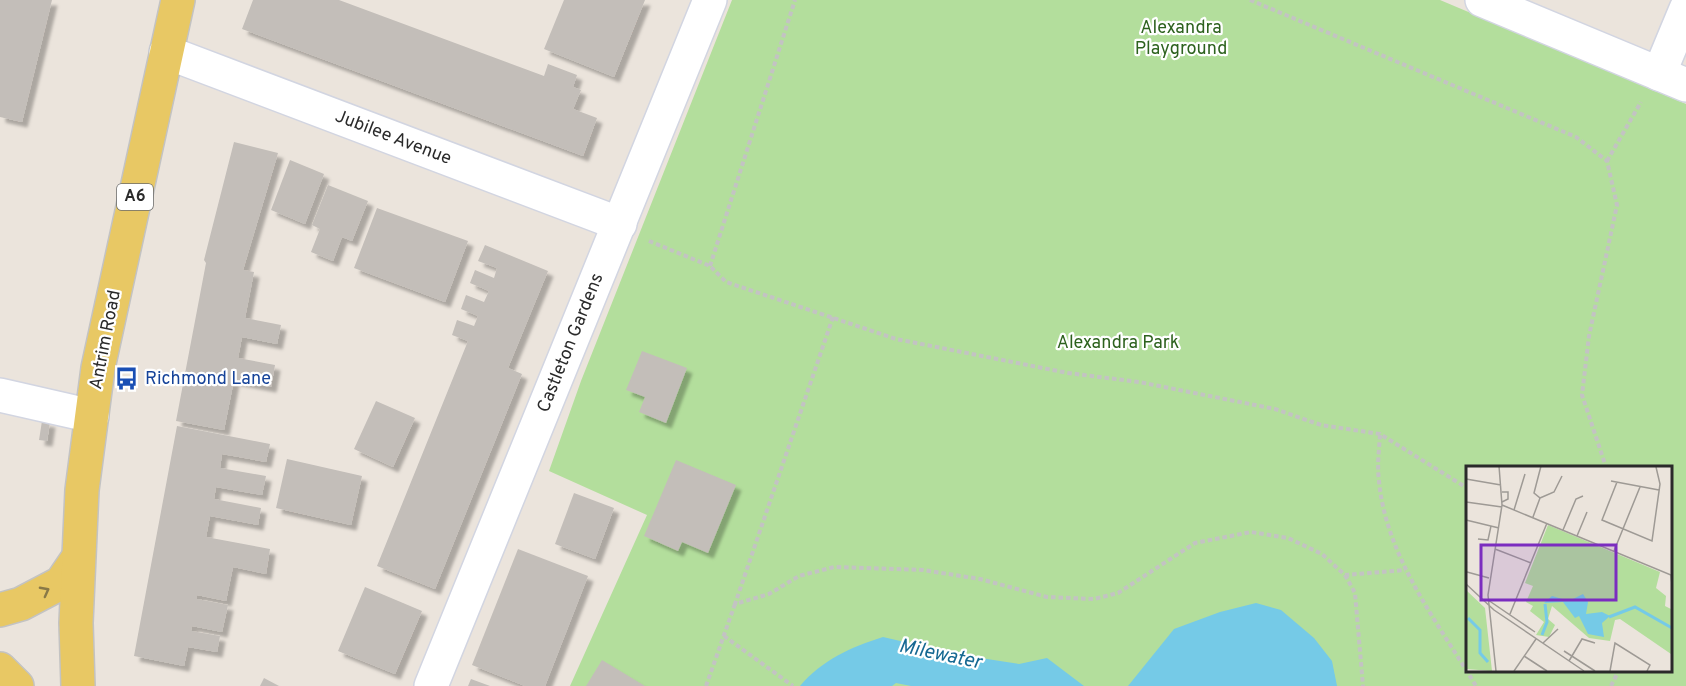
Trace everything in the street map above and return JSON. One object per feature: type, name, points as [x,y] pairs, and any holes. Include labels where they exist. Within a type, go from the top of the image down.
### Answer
[{"type":"main road","name":"Antrim Road","points":[[78,686],[78,558],[82,490],[98,368],[178,0]]},
{"type":"main road","points":[[0,610],[21,604],[61,583],[78,558]]},
{"type":"main road","points":[[0,669],[17,686]]},
{"type":"street","name":"Castleton Gardens","points":[[431,686],[710,0]]},
{"type":"street","points":[[1482,0],[1673,80],[1686,9]]},
{"type":"street","name":"Jubilee Avenue","points":[[166,52],[620,224]]},
{"type":"street","points":[[0,394],[92,416]]},
{"type":"path","points":[[710,266],[795,0]]},
{"type":"path","points":[[1250,0],[1576,137],[1607,161],[1617,205],[1589,336],[1582,395],[1606,466]]},
{"type":"path","points":[[1607,161],[1673,80]]},
{"type":"path","points":[[620,224],[660,247],[710,266],[726,282],[917,344],[1068,373],[1139,382],[1275,409],[1321,425],[1380,434],[1466,487]]},
{"type":"path","points":[[706,686],[833,317]]},
{"type":"path","points":[[1380,434],[1379,480],[1387,519],[1405,570],[1466,670]]},
{"type":"path","points":[[735,604],[769,594],[799,576],[834,567],[923,570],[980,579],[1047,597],[1094,599],[1118,592],[1195,543],[1251,532],[1288,538],[1322,554],[1345,575],[1355,593],[1363,686]]},
{"type":"path","points":[[1345,575],[1405,570]]},
{"type":"path","points":[[724,636],[793,686]]},
{"type":"path","points":[[1467,671],[1476,686]]},
{"type":"path","points":[[1611,686],[1618,671]]},
{"type":"green space","name":"Alexandra Park","points":[[732,0],[1440,0],[1686,104],[1686,686],[570,686],[647,515],[549,471],[581,381]]},
{"type":"water","points":[[1256,603],[1281,610],[1314,638],[1332,661],[1337,686],[1128,686],[1174,629],[1220,612]]},
{"type":"water","name":"Milewater","points":[[883,637],[961,655],[1019,664],[1047,658],[1084,686],[911,686],[896,683],[892,686],[800,686],[838,655]]},
{"type":"building","points":[[0,0],[52,0],[22,122],[0,117]]},
{"type":"building","points":[[253,0],[339,0],[544,76],[548,64],[577,75],[573,87],[581,90],[573,109],[597,118],[583,156],[242,29]]},
{"type":"building","points":[[564,0],[645,0],[614,77],[544,49]]},
{"type":"building","points":[[234,142],[278,153],[243,270],[254,272],[245,318],[281,325],[277,344],[242,337],[238,358],[275,365],[271,387],[234,380],[224,430],[176,421],[206,263],[204,260]]},
{"type":"building","points":[[290,160],[324,174],[305,224],[271,210]]},
{"type":"building","points":[[328,185],[368,201],[352,241],[342,237],[333,261],[311,252],[320,229],[312,225]]},
{"type":"building","points":[[377,208],[468,241],[445,302],[354,268]]},
{"type":"building","points":[[485,245],[548,271],[508,368],[522,374],[435,589],[377,566],[468,341],[452,335],[457,320],[474,326],[478,316],[461,309],[466,295],[484,302],[489,291],[470,283],[475,270],[494,278],[497,268],[478,261]]},
{"type":"building","points":[[642,351],[687,368],[666,423],[639,412],[645,397],[626,390]]},
{"type":"building","points":[[376,401],[415,418],[393,467],[354,449]]},
{"type":"building","points":[[42,421],[50,422],[47,441],[39,440]]},
{"type":"building","points":[[177,426],[270,444],[266,462],[222,454],[220,468],[266,476],[262,495],[216,487],[214,499],[261,508],[258,525],[210,516],[206,537],[270,549],[266,574],[233,567],[226,601],[197,595],[197,599],[228,605],[222,632],[192,626],[191,631],[220,636],[217,652],[188,647],[184,666],[134,656]]},
{"type":"building","points":[[287,459],[362,476],[351,525],[276,508]]},
{"type":"building","points":[[676,460],[736,485],[708,553],[682,542],[678,551],[644,536]]},
{"type":"building","points":[[574,493],[614,508],[595,559],[555,544]]},
{"type":"building","points":[[518,549],[588,576],[545,686],[525,686],[472,665]]},
{"type":"building","points":[[365,587],[422,611],[395,674],[338,651]]},
{"type":"building","points":[[602,660],[645,686],[586,686]]},
{"type":"building","points":[[264,678],[279,686],[260,686]]},
{"type":"building","points":[[471,679],[490,686],[468,686]]},
{"type":"place","name":"Richmond Lane","points":[[127,379]]},
{"type":"park label","name":"Alexandra Playground","points":[[1181,38]]}]
